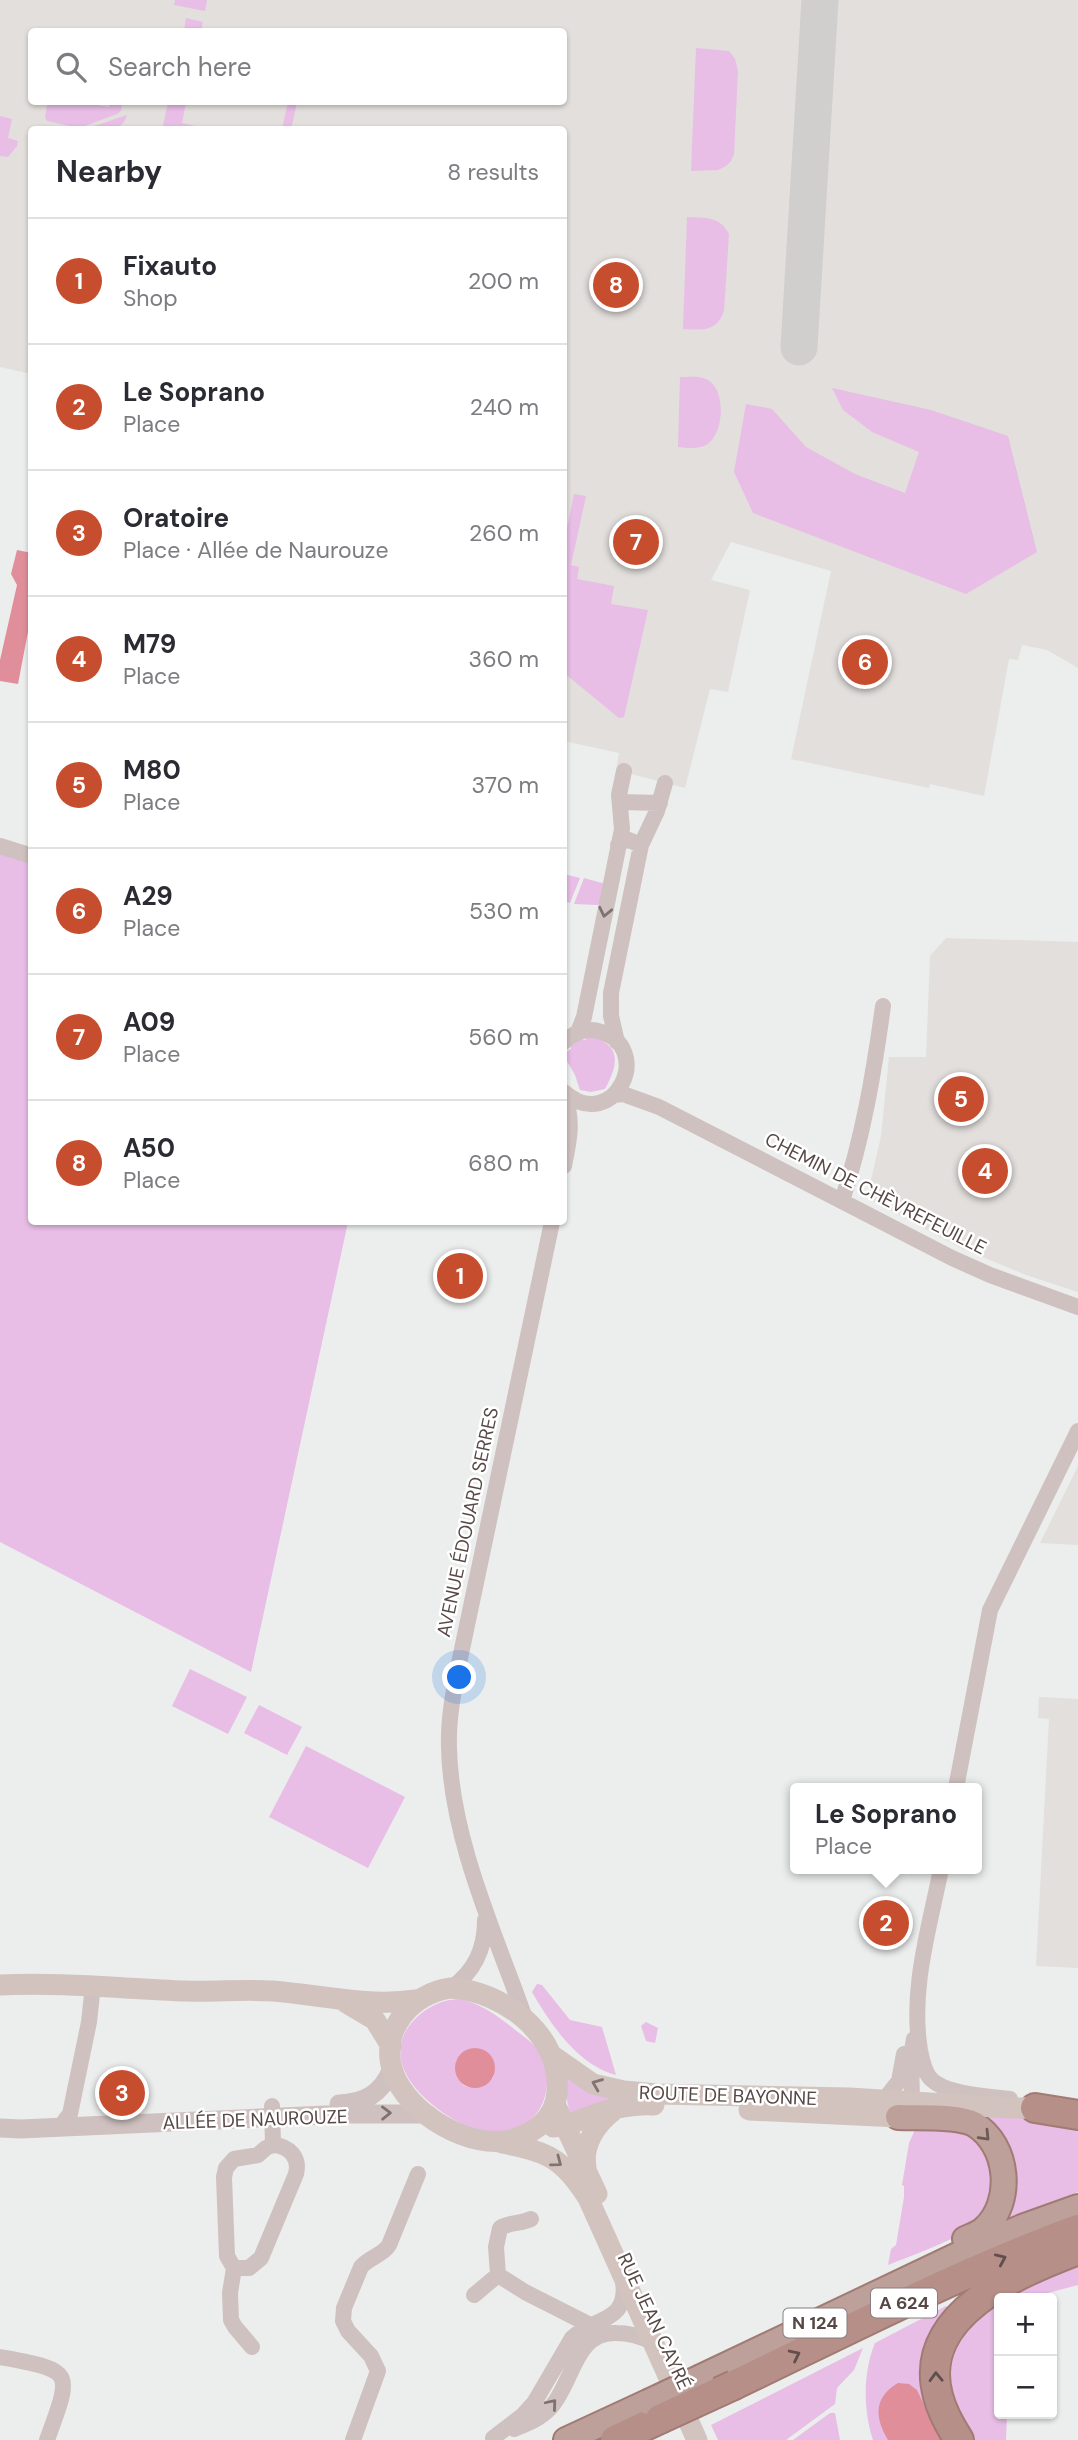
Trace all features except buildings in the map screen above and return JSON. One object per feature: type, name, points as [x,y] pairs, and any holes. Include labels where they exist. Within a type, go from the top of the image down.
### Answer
[{"type":"highway","points":[[898,2106],[974,2124],[995,2146],[1003,2169],[1003,2197],[993,2219],[983,2231],[955,2244],[929,2268]]},
{"type":"highway","points":[[1035,2108],[1078,2115]]},
{"type":"highway","name":"N 124","points":[[566,2440],[654,2411],[701,2377],[929,2268],[1022,2227],[1078,2207]]},
{"type":"highway","name":"A 624","points":[[615,2440],[654,2411],[734,2385],[976,2270],[1078,2229]]},
{"type":"highway","points":[[959,2440],[942,2409],[936,2379],[936,2360],[952,2323],[996,2287],[1078,2250]]},
{"type":"main road","points":[[0,1985],[144,1997],[186,1991],[268,1991],[390,2003],[416,2000]]},
{"type":"main road","points":[[496,2142],[517,2138],[537,2129],[555,2104],[558,2077],[554,2056],[538,2032],[491,1997],[451,1988],[427,1993],[416,2000],[398,2022],[391,2046],[392,2070],[405,2094],[427,2114],[461,2135],[475,2140],[536,2150],[551,2156],[577,2181],[598,2208]]},
{"type":"main road","points":[[340,1998],[375,2020],[391,2046]]},
{"type":"main road","name":"ROUTE DE BAYONNE","points":[[554,2056],[593,2084],[614,2090],[898,2106],[1035,2108]]},
{"type":"main road","points":[[555,2104],[587,2172]]},
{"type":"main road","name":"ROUTE DE BAYONNE","points":[[537,2129],[566,2126],[616,2109],[650,2105],[800,2112],[898,2106]]},
{"type":"main road","points":[[598,2208],[585,2161],[587,2144],[603,2118],[616,2109]]},
{"type":"main road","name":"RUE JEAN CAYRÉ","points":[[598,2208],[622,2273],[697,2440]]},
{"type":"main road","name":"RUE JEAN CAYRÉ","points":[[598,2208],[710,2440]]},
{"type":"street","points":[[578,1032],[584,1017],[622,829],[620,802],[624,771]]},
{"type":"street","name":"CHEMIN DE CHÈVREFEUILLE","points":[[659,1107],[636,1083],[625,1054],[617,1042],[611,1016],[611,993],[643,839],[660,803],[665,783]]},
{"type":"street","points":[[620,802],[660,803]]},
{"type":"street","points":[[622,829],[643,839]]},
{"type":"street","points":[[618,845],[626,839],[643,839]]},
{"type":"street","points":[[0,846],[28,855]]},
{"type":"street","points":[[0,856],[28,865]]},
{"type":"street","points":[[842,1201],[860,1142],[877,1054],[883,1004]]},
{"type":"street","points":[[567,1040],[578,1032],[597,1031],[617,1042]]},
{"type":"street","points":[[570,1135],[581,1118],[595,1104],[614,1096],[622,1086],[627,1065]]},
{"type":"street","name":"CHEMIN DE CHÈVREFEUILLE","points":[[614,1096],[623,1094],[659,1107],[952,1258],[1078,1307]]},
{"type":"street","points":[[567,1096],[583,1104],[595,1104]]},
{"type":"street","points":[[567,1104],[570,1115],[567,1150]]},
{"type":"street","name":"AVENUE ÉDOUARD SERRES","points":[[526,2021],[485,1914],[454,1801],[449,1719],[551,1225]]},
{"type":"street","points":[[957,1783],[990,1610],[1078,1431]]},
{"type":"street","points":[[898,2106],[911,2056],[918,1989],[940,1874]]},
{"type":"street","name":"AVENUE ÉDOUARD SERRES","points":[[471,1971],[484,1940],[485,1914]]},
{"type":"street","name":"AVENUE ÉDOUARD SERRES","points":[[451,1988],[471,1971],[504,1961]]},
{"type":"street","points":[[65,2121],[93,1992]]},
{"type":"street","points":[[898,2106],[903,2057],[916,2019]]},
{"type":"street","points":[[916,2019],[923,2062],[932,2081],[957,2091],[1012,2100],[1035,2108]]},
{"type":"street","name":"ALLÉE DE NAUROUZE","points":[[272,2112],[364,2101],[380,2090],[392,2070]]},
{"type":"street","points":[[272,2112],[273,2146]]},
{"type":"street","name":"ALLÉE DE NAUROUZE","points":[[0,2128],[65,2121],[272,2112],[427,2114]]},
{"type":"street","name":"ALLÉE DE NAUROUZE","points":[[0,2119],[65,2121]]},
{"type":"street","points":[[234,2268],[249,2268],[261,2258],[296,2174],[294,2155],[287,2149],[273,2146],[258,2155],[234,2159],[225,2171],[227,2256],[234,2268],[230,2293],[232,2320],[235,2328],[251,2347]]},
{"type":"street","points":[[353,2440],[378,2371],[371,2356],[345,2326],[344,2308],[361,2267],[365,2262],[385,2252],[389,2245],[418,2174]]},
{"type":"street","points":[[498,2275],[496,2246],[500,2228],[506,2224],[531,2219]]},
{"type":"street","points":[[491,2439],[536,2419],[552,2407],[594,2330],[619,2308],[624,2294],[622,2273]]},
{"type":"street","points":[[474,2295],[498,2275]]},
{"type":"street","points":[[498,2275],[594,2330],[642,2337],[652,2342]]},
{"type":"street","points":[[0,2357],[52,2368],[61,2376],[65,2386],[47,2440]]},
{"type":"shaded area","points":[[0,0],[1078,0],[1078,668],[1047,650],[1022,645],[1018,660],[1009,659],[984,796],[930,784],[929,788],[791,759],[831,571],[731,542],[711,580],[750,590],[728,692],[710,689],[685,788],[616,770],[619,753],[567,742],[567,126],[28,126],[28,373],[0,367]]},
{"type":"shaded area","points":[[175,0],[207,0],[205,11],[174,5]]},
{"type":"shaded area","points":[[186,18],[203,22],[202,28],[184,28]]},
{"type":"shaded area","points":[[696,48],[729,51],[735,59],[738,71],[734,154],[726,166],[718,170],[691,171]]},
{"type":"shaded area","points":[[47,105],[122,105],[121,111],[117,114],[84,126],[70,126],[47,121]]},
{"type":"shaded area","points":[[167,105],[185,105],[182,123],[195,126],[163,126]]},
{"type":"shaded area","points":[[287,105],[297,105],[292,126],[283,126]]},
{"type":"shaded area","points":[[127,115],[119,126],[95,126]]},
{"type":"shaded area","points":[[0,116],[12,119],[8,138],[18,141],[8,157],[0,156]]},
{"type":"shaded area","points":[[687,217],[717,221],[729,234],[724,311],[717,323],[702,329],[683,329]]},
{"type":"shaded area","points":[[680,377],[703,378],[711,382],[719,397],[721,407],[718,427],[710,442],[703,446],[678,447]]},
{"type":"shaded area","points":[[832,388],[931,410],[1008,436],[1037,552],[966,594],[753,513],[734,472],[746,404],[772,409],[806,447],[855,474],[905,493],[919,452],[872,432],[843,410]]},
{"type":"shaded area","points":[[574,494],[586,496],[571,565],[579,567],[577,579],[614,586],[611,604],[648,610],[624,717],[619,718],[567,675],[567,528]]},
{"type":"shaded area","points":[[17,550],[28,552],[28,632],[18,684],[0,681],[0,660],[17,585],[11,574]]},
{"type":"shaded area","points":[[0,851],[28,860],[28,1225],[347,1225],[251,1672],[0,1542]]},
{"type":"shaded area","points":[[567,875],[580,878],[570,903],[567,902]]},
{"type":"shaded area","points":[[584,878],[609,885],[605,898],[598,905],[574,904]]},
{"type":"shaded area","points":[[946,938],[1078,942],[1078,1292],[1026,1275],[961,1248],[867,1198],[881,1136],[889,1057],[926,1057],[930,956]]},
{"type":"shaded area","points":[[588,1036],[598,1038],[613,1052],[615,1064],[605,1089],[591,1092],[580,1090],[567,1061],[567,1051],[571,1049],[571,1044],[578,1039],[585,1040]]},
{"type":"shaded area","points":[[1078,1466],[1078,1545],[1040,1543]]},
{"type":"shaded area","points":[[190,1669],[247,1697],[228,1734],[172,1706]]},
{"type":"shaded area","points":[[1039,1697],[1078,1699],[1078,1968],[1036,1966],[1049,1719],[1038,1718]]},
{"type":"shaded area","points":[[259,1705],[302,1727],[287,1755],[244,1733]]},
{"type":"shaded area","points":[[306,1746],[405,1797],[368,1868],[269,1817]]},
{"type":"shaded area","points":[[537,1984],[542,1985],[570,2020],[602,2027],[616,2075],[590,2062],[567,2042],[532,1992]]},
{"type":"shaded area","points":[[452,2000],[465,2000],[485,2009],[528,2040],[539,2052],[546,2068],[546,2094],[539,2110],[524,2125],[504,2132],[481,2133],[435,2107],[410,2081],[400,2051],[404,2035],[424,2011]],"holes":[[[465,2051],[494,2076],[480,2086],[467,2087],[463,2085],[456,2061]]]},
{"type":"shaded area","points":[[646,2022],[658,2028],[655,2043],[646,2041],[641,2026]]},
{"type":"shaded area","points":[[475,2048],[483,2049],[489,2054],[494,2060],[494,2076],[489,2082],[483,2087],[475,2088],[467,2087],[461,2082],[456,2076],[455,2068],[456,2060],[461,2054],[467,2049]]},
{"type":"shaded area","points":[[567,2077],[610,2097],[610,2102],[571,2119],[566,2095]]},
{"type":"shaded area","points":[[954,2111],[1015,2114],[1078,2124],[1078,2192],[1000,2222],[1010,2184]]},
{"type":"shaded area","points":[[918,2123],[956,2125],[971,2134],[987,2153],[992,2165],[995,2190],[987,2214],[980,2222],[941,2244],[888,2265],[891,2249],[896,2245],[909,2143]]},
{"type":"shaded area","points":[[1078,2262],[1078,2285],[1048,2293],[1010,2293]]},
{"type":"shaded area","points":[[994,2302],[994,2419],[1007,2419],[1006,2440],[968,2440],[952,2397],[949,2353],[954,2339]]},
{"type":"shaded area","points":[[946,2306],[951,2311],[944,2322],[951,2440],[873,2440],[867,2416],[866,2379],[875,2343]]},
{"type":"shaded area","points":[[863,2348],[854,2370],[837,2388],[835,2404],[786,2440],[718,2440],[711,2425]]},
{"type":"shaded area","points":[[898,2383],[909,2384],[917,2390],[941,2440],[888,2440],[880,2423],[879,2408],[884,2395]]},
{"type":"shaded area","points":[[830,2413],[835,2413],[840,2440],[793,2440]]},
{"type":"taxiway","points":[[799,347],[820,0]]},
{"type":"place","name":"A50","points":[[616,285]]},
{"type":"place","name":"A09","points":[[636,542]]},
{"type":"place","name":"A29","points":[[865,662]]},
{"type":"place","name":"M80","points":[[961,1099]]},
{"type":"place","name":"M79","points":[[985,1171]]},
{"type":"place","name":"Fixauto","points":[[460,1276]]},
{"type":"place","name":"Le Soprano","points":[[886,1923]]},
{"type":"place","name":"Oratoire","points":[[122,2093]]}]
